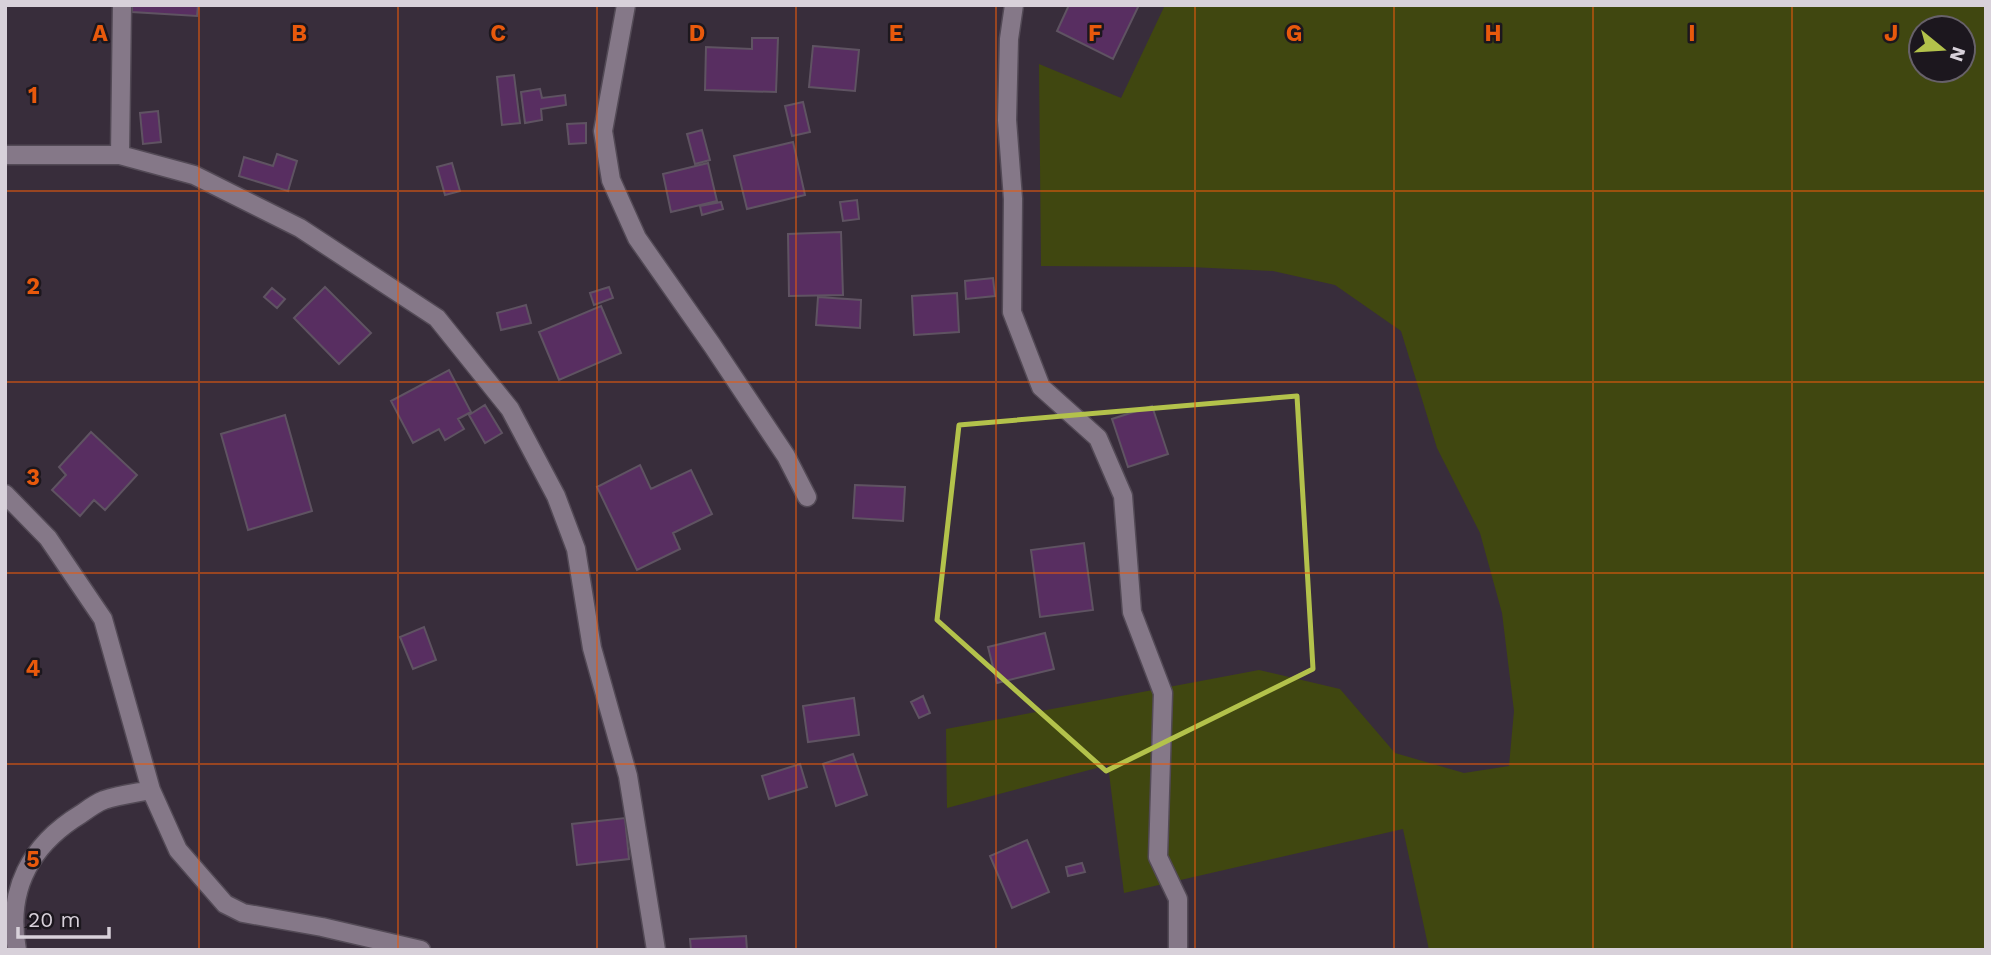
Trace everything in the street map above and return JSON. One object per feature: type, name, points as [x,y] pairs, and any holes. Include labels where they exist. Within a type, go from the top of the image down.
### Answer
[{"type":"street","points":[[120,155],[122,5]]},
{"type":"street","points":[[626,5],[603,131],[611,180],[637,238],[786,456],[807,496]]},
{"type":"street","points":[[1014,5],[1009,39],[1007,120],[1013,199],[1012,312],[1041,387],[1098,438],[1123,496],[1132,612],[1163,693],[1158,858],[1178,899],[1178,950]]},
{"type":"street","points":[[5,155],[120,155],[194,175],[300,228],[437,318],[510,409],[556,496],[576,549],[592,648],[628,776],[656,950]]},
{"type":"street","points":[[5,494],[48,538],[103,619],[151,790],[178,850],[225,904],[243,913],[322,927],[421,950]]},
{"type":"street","points":[[17,950],[13,931],[12,889],[33,855],[64,824],[102,801],[151,790]]},
{"type":"highlighted area","points":[[1297,396],[1313,669],[1106,771],[937,620],[959,425]]},
{"type":"green space","points":[[1165,5],[1986,5],[1986,950],[1429,950],[1403,829],[1124,893],[1108,765],[947,808],[946,729],[1259,670],[1340,689],[1395,753],[1464,773],[1509,766],[1514,711],[1502,613],[1480,533],[1437,448],[1401,331],[1335,285],[1273,271],[1191,267],[1041,266],[1039,64],[1121,98]]},
{"type":"building","points":[[132,5],[198,5],[197,16],[132,12]]},
{"type":"building","points":[[1069,5],[1139,5],[1113,59],[1057,31]]},
{"type":"building","points":[[752,38],[778,38],[776,92],[705,90],[706,47],[752,49]]},
{"type":"building","points":[[813,46],[859,50],[855,91],[809,87]]},
{"type":"building","points":[[514,75],[520,123],[502,125],[497,77]]},
{"type":"building","points":[[540,89],[542,98],[565,95],[566,105],[541,109],[542,120],[525,123],[521,92]]},
{"type":"building","points":[[803,102],[810,132],[792,136],[785,106]]},
{"type":"building","points":[[158,111],[161,142],[143,144],[140,113]]},
{"type":"building","points":[[586,123],[586,143],[569,144],[567,124]]},
{"type":"building","points":[[702,130],[710,160],[695,164],[687,134]]},
{"type":"building","points":[[793,142],[805,195],[747,209],[734,156]]},
{"type":"building","points":[[277,154],[297,161],[288,191],[239,176],[244,157],[273,166]]},
{"type":"building","points":[[452,163],[460,191],[445,195],[437,167]]},
{"type":"building","points":[[708,163],[717,201],[671,212],[663,174]]},
{"type":"building","points":[[857,200],[859,219],[843,221],[840,202]]},
{"type":"building","points":[[721,202],[723,209],[702,215],[700,206]]},
{"type":"building","points":[[841,232],[843,295],[789,296],[788,234]]},
{"type":"building","points":[[993,278],[995,296],[966,299],[965,281]]},
{"type":"building","points":[[325,287],[371,333],[339,364],[294,318]]},
{"type":"building","points":[[609,287],[613,298],[594,305],[590,293]]},
{"type":"building","points":[[272,288],[285,299],[277,308],[264,297]]},
{"type":"building","points":[[957,293],[959,332],[914,335],[912,296]]},
{"type":"building","points":[[818,297],[861,300],[860,328],[816,325]]},
{"type":"building","points":[[526,305],[531,323],[501,330],[497,313]]},
{"type":"building","points":[[601,306],[621,353],[559,380],[539,332]]},
{"type":"building","points":[[449,370],[471,412],[458,419],[464,429],[445,440],[439,429],[413,443],[391,401]]},
{"type":"building","points":[[485,405],[502,433],[485,443],[469,415]]},
{"type":"building","points":[[1152,406],[1168,454],[1128,467],[1112,419]]},
{"type":"building","points":[[285,415],[312,511],[248,530],[221,434]]},
{"type":"building","points":[[91,432],[137,475],[105,510],[94,500],[80,516],[52,490],[66,475],[59,467]]},
{"type":"building","points":[[640,465],[651,489],[691,470],[712,514],[673,533],[680,549],[637,570],[597,487]]},
{"type":"building","points":[[855,485],[905,487],[903,521],[853,518]]},
{"type":"building","points":[[1084,543],[1093,610],[1040,617],[1031,550]]},
{"type":"building","points":[[424,627],[436,660],[413,669],[400,637]]},
{"type":"building","points":[[1045,633],[1054,669],[997,683],[988,647]]},
{"type":"building","points":[[923,696],[930,713],[919,718],[911,702]]},
{"type":"building","points":[[854,698],[859,735],[808,742],[803,706]]},
{"type":"building","points":[[853,754],[867,795],[836,806],[823,764]]},
{"type":"building","points":[[800,764],[807,787],[769,799],[762,776]]},
{"type":"building","points":[[625,818],[629,859],[577,865],[572,824]]},
{"type":"building","points":[[1027,840],[1049,892],[1012,908],[990,856]]},
{"type":"building","points":[[1082,863],[1085,872],[1068,876],[1066,867]]},
{"type":"building","points":[[746,936],[747,950],[691,950],[690,939]]}]
